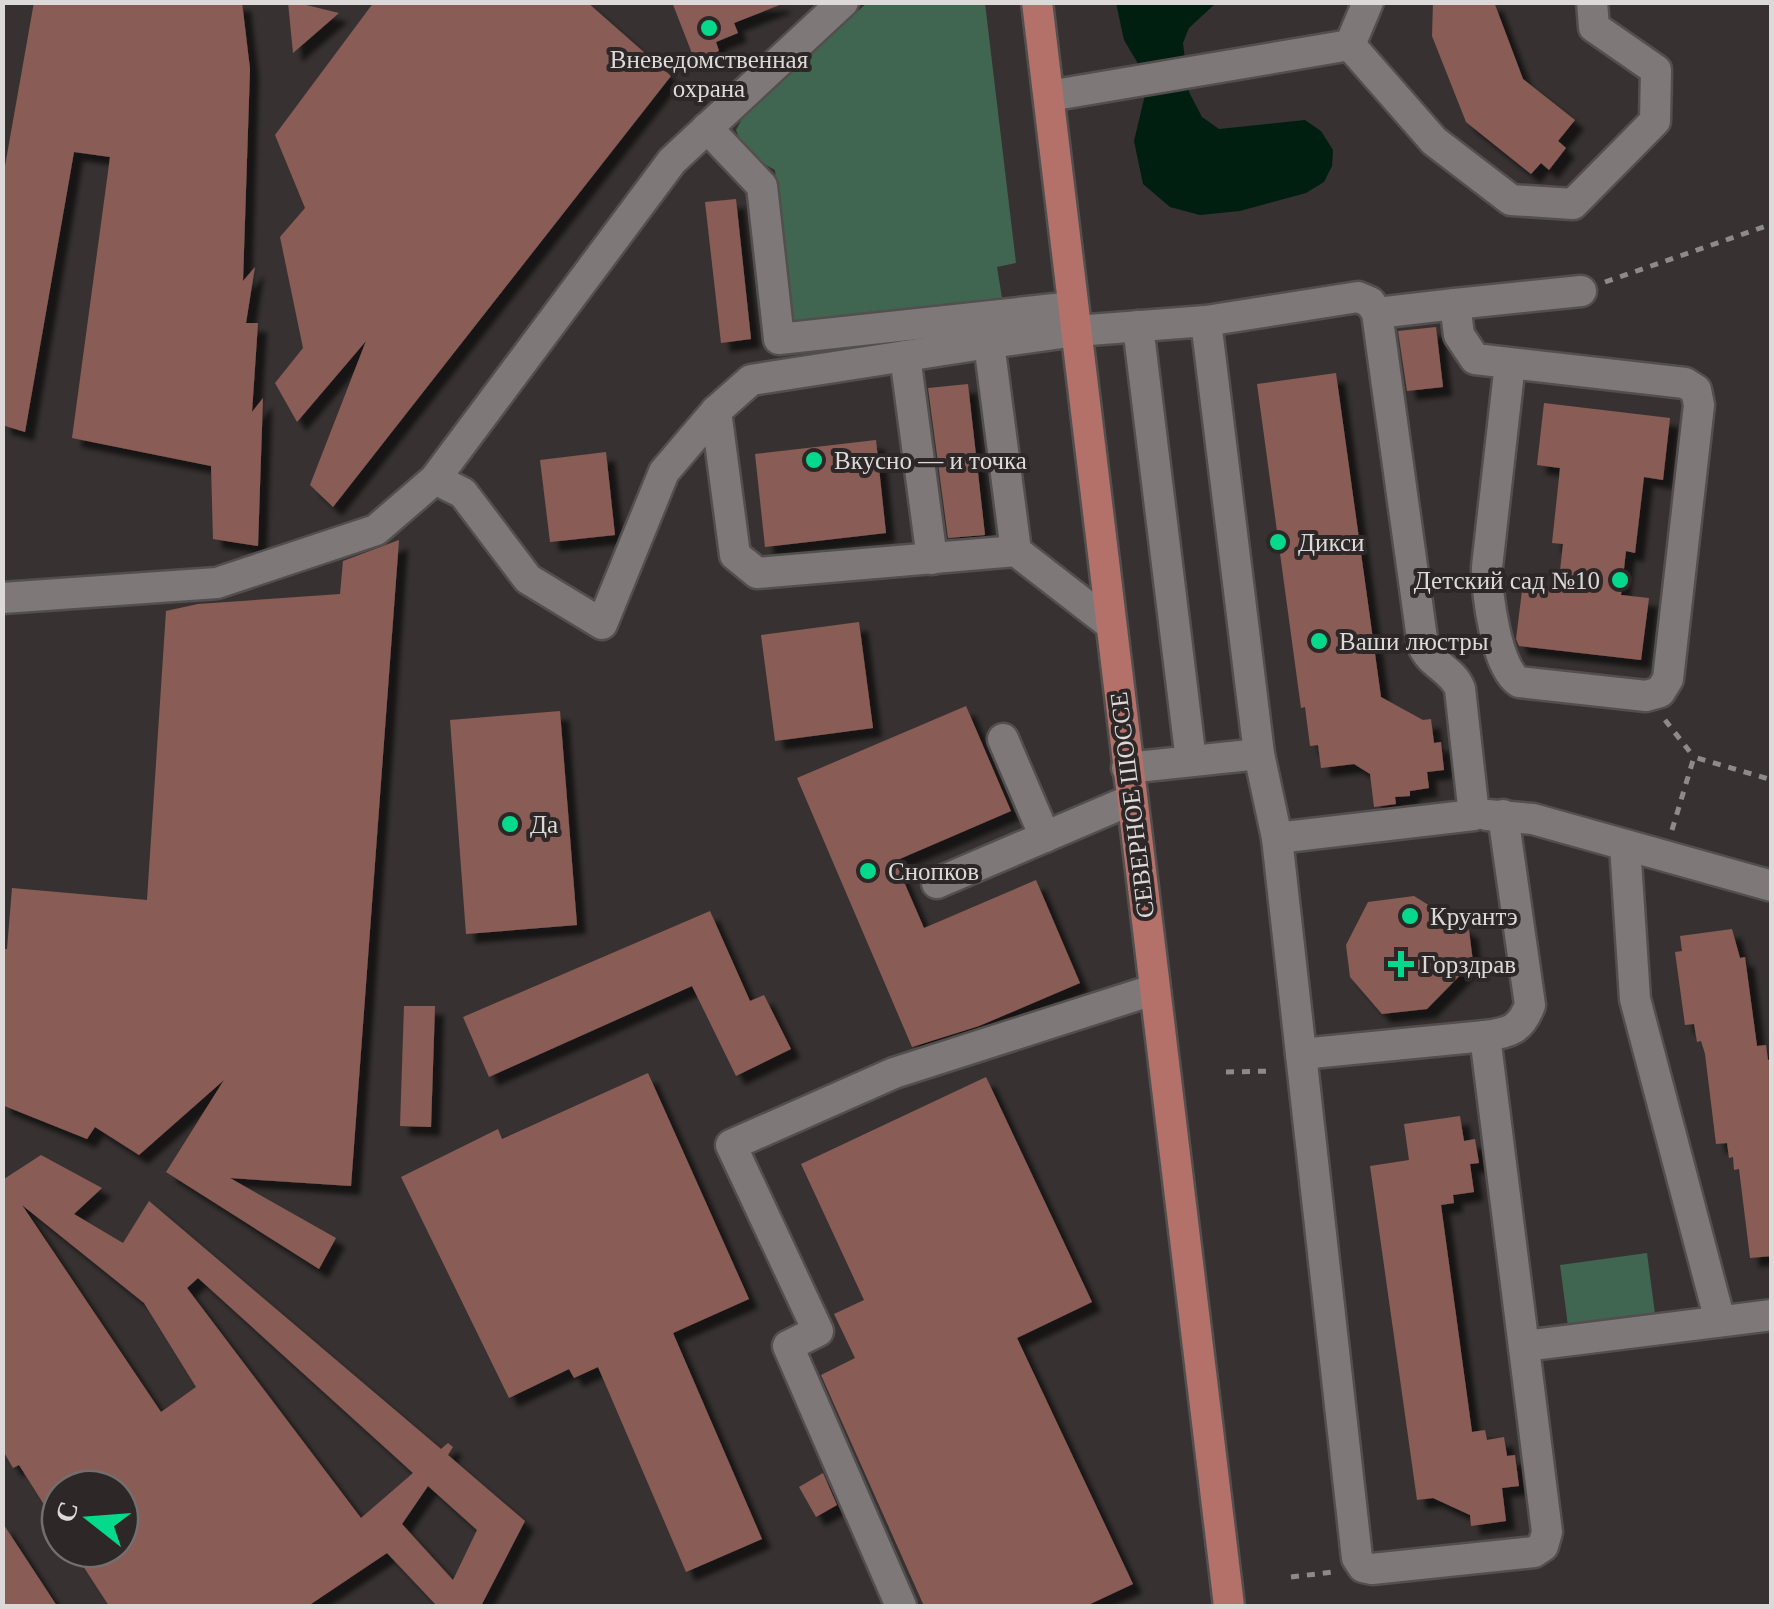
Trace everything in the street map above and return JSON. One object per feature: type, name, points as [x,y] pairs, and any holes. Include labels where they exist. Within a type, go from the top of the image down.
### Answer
[{"type":"main road","name":"СЕВЕРНОЕ ШОССЕ","points":[[1038,2],[1153,990],[1230,1606]]},
{"type":"lane","points":[[2,598],[216,584],[376,530],[435,479],[672,161],[843,2]]},
{"type":"lane","points":[[1350,45],[1368,2]]},
{"type":"lane","points":[[1350,45],[1434,141],[1511,200],[1573,204],[1655,121],[1656,70],[1594,27],[1592,2]]},
{"type":"lane","points":[[1049,96],[1350,45]]},
{"type":"lane","points":[[707,128],[762,186],[780,339],[1075,319],[1138,326],[1206,321],[1358,297],[1370,302],[1376,313],[1423,646],[1460,689],[1530,1005],[1523,1023],[1508,1033],[1302,1062]]},
{"type":"lane","points":[[1376,313],[1581,291]]},
{"type":"lane","points":[[1455,304],[1459,335],[1475,359],[1510,363],[1685,383],[1696,390],[1700,405],[1668,679],[1660,692],[1646,696],[1519,682],[1504,668],[1487,567],[1510,363]]},
{"type":"lane","points":[[435,479],[463,493],[528,580],[602,624],[664,472],[716,411],[752,380],[989,343],[1075,319]]},
{"type":"lane","points":[[1206,321],[1258,754],[1277,838],[1357,1558],[1363,1568],[1534,1552],[1543,1546],[1547,1532],[1485,1036]]},
{"type":"lane","points":[[1138,326],[1192,761]]},
{"type":"lane","points":[[989,343],[1016,551]]},
{"type":"lane","points":[[905,356],[932,559]]},
{"type":"lane","points":[[716,411],[735,555],[758,573],[1016,551],[1110,624]]},
{"type":"lane","points":[[1003,739],[1045,837]]},
{"type":"lane","points":[[1127,768],[1258,754]]},
{"type":"lane","points":[[937,883],[1131,800]]},
{"type":"lane","points":[[1277,838],[1489,815],[1533,819],[1772,886]]},
{"type":"lane","points":[[1625,845],[1635,999],[1720,1321]]},
{"type":"lane","points":[[900,1606],[788,1346],[818,1331],[731,1145],[894,1073],[1153,990]]},
{"type":"lane","points":[[1524,1346],[1772,1314]]},
{"type":"path","points":[[1581,291],[1772,224]]},
{"type":"path","points":[[1646,696],[1694,758],[1772,780]]},
{"type":"path","points":[[1664,856],[1694,758]]},
{"type":"path","points":[[1226,1072],[1302,1062]]},
{"type":"path","points":[[1292,1577],[1363,1568]]},
{"type":"shaded area","points":[[867,3],[985,3],[1016,263],[997,267],[1002,298],[790,324],[775,170],[745,153],[736,130],[749,106]]},
{"type":"shaded area","points":[[1116,3],[1216,3],[1189,28],[1183,43],[1189,92],[1202,117],[1219,129],[1305,120],[1321,131],[1333,150],[1332,166],[1324,182],[1306,193],[1240,211],[1200,215],[1170,207],[1143,184],[1134,141],[1144,99],[1137,62],[1124,40]]},
{"type":"shaded area","points":[[1647,1253],[1655,1314],[1568,1326],[1560,1265]]},
{"type":"building","points":[[34,2],[242,2],[250,69],[243,281],[255,267],[246,323],[258,323],[252,412],[263,398],[258,546],[213,539],[211,466],[72,438],[110,157],[74,152],[25,432],[2,425],[2,183]]},
{"type":"building","points":[[288,2],[294,2],[339,13],[293,53]]},
{"type":"building","points":[[374,2],[587,2],[671,76],[333,507],[310,485],[366,341],[297,422],[275,383],[303,348],[280,237],[305,208],[275,135]]},
{"type":"building","name":"Вневедомственная охрана","points":[[672,2],[782,4],[734,23],[738,33],[716,42],[719,51],[695,61]]},
{"type":"building","points":[[1433,2],[1494,2],[1523,79],[1575,120],[1558,141],[1566,148],[1549,170],[1541,163],[1531,174],[1466,122],[1432,36]]},
{"type":"building","points":[[736,199],[751,339],[721,343],[705,202]]},
{"type":"building","points":[[1436,327],[1443,387],[1407,391],[1398,331]]},
{"type":"building","points":[[1336,373],[1381,697],[1423,720],[1431,719],[1434,743],[1441,742],[1444,770],[1427,772],[1429,788],[1395,797],[1396,804],[1374,807],[1370,774],[1354,764],[1321,768],[1318,745],[1310,746],[1305,707],[1301,708],[1257,384]]},
{"type":"building","points":[[968,384],[985,535],[948,538],[928,388]]},
{"type":"building","points":[[1544,403],[1670,418],[1663,480],[1644,477],[1635,553],[1626,551],[1621,595],[1649,598],[1641,660],[1519,646],[1516,639],[1523,583],[1558,588],[1563,544],[1552,543],[1560,468],[1537,465]]},
{"type":"building","points":[[876,440],[886,533],[765,547],[755,454]]},
{"type":"building","points":[[606,452],[615,535],[550,542],[540,460]]},
{"type":"building","points":[[399,540],[351,1186],[230,1178],[336,1238],[319,1269],[166,1172],[224,1080],[139,1155],[95,1127],[87,1139],[2,1105],[2,949],[7,949],[12,888],[147,900],[166,611],[198,604],[340,594],[343,561]]},
{"type":"building","points":[[859,622],[873,728],[775,741],[761,635]]},
{"type":"building","name":"Снопков","points":[[966,706],[1011,811],[895,861],[924,928],[1036,880],[1080,983],[979,1026],[912,1047],[797,778]]},
{"type":"building","points":[[560,711],[577,925],[466,934],[450,720]]},
{"type":"building","points":[[1414,896],[1469,930],[1473,962],[1427,1009],[1382,1014],[1350,977],[1346,945],[1368,902]]},
{"type":"building","points":[[710,911],[750,1001],[764,995],[791,1049],[736,1076],[692,986],[489,1077],[463,1017]]},
{"type":"building","points":[[1732,929],[1740,958],[1745,957],[1757,1046],[1766,1045],[1768,1060],[1772,1059],[1772,1256],[1750,1258],[1739,1169],[1734,1170],[1727,1143],[1716,1144],[1705,1054],[1701,1041],[1697,1042],[1694,1024],[1685,1025],[1675,952],[1682,951],[1680,936]]},
{"type":"building","points":[[404,1006],[435,1006],[431,1127],[400,1126]]},
{"type":"building","points":[[648,1073],[749,1299],[673,1333],[762,1539],[686,1572],[598,1367],[574,1378],[569,1369],[509,1398],[401,1177],[498,1129],[502,1139]]},
{"type":"building","points":[[986,1077],[1092,1302],[1017,1338],[1133,1584],[1086,1606],[924,1606],[821,1375],[855,1358],[834,1314],[864,1300],[801,1164]]},
{"type":"building","points":[[1460,1116],[1464,1141],[1475,1139],[1479,1163],[1470,1164],[1474,1192],[1453,1195],[1454,1203],[1441,1205],[1472,1432],[1485,1430],[1487,1440],[1504,1437],[1507,1456],[1515,1455],[1519,1486],[1502,1488],[1506,1521],[1471,1526],[1470,1515],[1433,1498],[1417,1500],[1370,1166],[1409,1160],[1404,1124]]},
{"type":"building","points":[[41,1155],[102,1188],[74,1214],[123,1243],[149,1201],[441,1449],[448,1443],[453,1447],[448,1455],[525,1521],[481,1606],[437,1606],[387,1553],[308,1606],[109,1606],[85,1569],[140,1569],[140,1469],[40,1469],[40,1498],[19,1465],[13,1468],[2,1449],[2,1176],[4,1179]],"holes":[[[22,1205],[144,1303],[196,1387],[161,1412]],[[198,1278],[413,1473],[361,1518],[187,1288]],[[428,1486],[477,1530],[453,1580],[402,1524]]]},
{"type":"building","points":[[823,1473],[837,1505],[816,1517],[799,1487]]},
{"type":"building","points":[[2,1522],[57,1606],[2,1606]]},
{"type":"place","name":"Вневедомственная охрана","points":[[709,28]]},
{"type":"place","name":"Вкусно — и точка","points":[[814,460]]},
{"type":"place","name":"Дикси","points":[[1278,542]]},
{"type":"place","name":"Детский сад №10","points":[[1620,580]]},
{"type":"place","name":"Ваши люстры","points":[[1319,641]]},
{"type":"place","name":"Да","points":[[510,824]]},
{"type":"place","name":"Снопков","points":[[868,871]]},
{"type":"place","name":"Круантэ","points":[[1410,916]]},
{"type":"place","name":"Горздрав","points":[[1401,964]]}]
